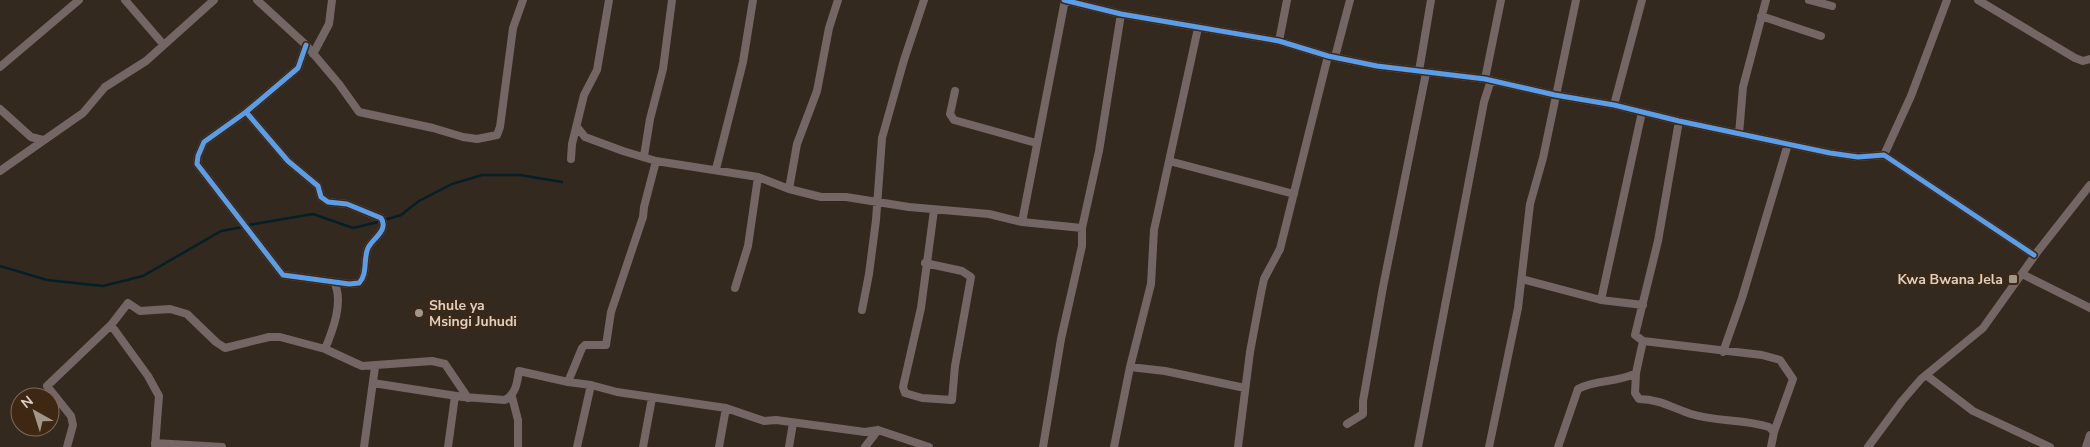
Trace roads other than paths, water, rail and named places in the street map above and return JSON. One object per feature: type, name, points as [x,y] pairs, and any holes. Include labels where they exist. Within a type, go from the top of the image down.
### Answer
[{"type":"street","points":[[0,67],[79,0]]},
{"type":"street","points":[[125,0],[163,44]]},
{"type":"street","points":[[0,171],[83,113],[105,87],[122,74],[140,66],[214,0]]},
{"type":"street","points":[[257,0],[306,45],[339,84],[359,112],[433,128],[463,137],[486,138],[497,135],[501,121],[513,28],[522,0]]},
{"type":"street","points":[[313,54],[330,24],[332,0]]},
{"type":"street","points":[[571,159],[572,144],[584,95],[597,70],[609,0]]},
{"type":"street","points":[[644,156],[650,119],[663,69],[672,0]]},
{"type":"street","points":[[716,169],[743,62],[753,0]]},
{"type":"street","points":[[789,189],[797,144],[817,91],[829,28],[838,0]]},
{"type":"street","points":[[862,310],[869,274],[878,203],[882,138],[904,60],[924,0]]},
{"type":"street","points":[[1022,222],[1064,0],[1121,14],[1280,41],[1331,56],[1377,66],[1488,80],[1555,95],[1614,105],[1738,134],[1846,156],[1884,156],[2034,256]]},
{"type":"street","points":[[1280,41],[1287,0]]},
{"type":"street","points":[[1238,447],[1252,335],[1264,279],[1280,249],[1280,238],[1294,194],[1305,141],[1350,0]]},
{"type":"street","points":[[1347,424],[1363,414],[1363,401],[1381,296],[1423,72],[1431,0]]},
{"type":"street","points":[[1418,447],[1484,102],[1501,0]]},
{"type":"street","points":[[1489,447],[1522,279],[1530,204],[1576,0]]},
{"type":"street","points":[[1614,105],[1642,0]]},
{"type":"street","points":[[1738,134],[1743,87],[1766,0]]},
{"type":"street","points":[[1809,0],[1832,6]]},
{"type":"street","points":[[1884,156],[1911,96],[1947,0]]},
{"type":"street","points":[[1978,0],[2076,58],[2083,61],[2090,59]]},
{"type":"street","points":[[1043,447],[1061,340],[1082,246],[1082,228],[1099,151],[1121,14]]},
{"type":"street","points":[[1761,16],[1821,36]]},
{"type":"street","points":[[1114,447],[1130,367],[1151,284],[1154,230],[1198,28]]},
{"type":"street","points":[[246,112],[288,161],[318,186],[321,197],[328,202],[347,204],[378,215],[383,221],[380,234],[367,251],[362,281],[349,284],[283,275],[197,164],[204,142],[246,112],[298,68],[306,45]]},
{"type":"street","points":[[955,91],[950,114],[954,120],[1036,144]]},
{"type":"street","points":[[0,109],[31,137],[42,140]]},
{"type":"street","points":[[1601,300],[1642,112]]},
{"type":"street","points":[[1679,121],[1658,241],[1636,335],[1644,341],[1776,358],[1785,365],[1792,376],[1792,381],[1774,432],[1771,447]]},
{"type":"street","points":[[577,127],[585,137],[656,161],[758,177],[789,189],[821,197],[846,197],[934,210],[989,214],[1022,222],[1082,228]]},
{"type":"street","points":[[1723,352],[1742,298],[1788,144]]},
{"type":"street","points":[[1168,160],[1294,194]]},
{"type":"street","points":[[568,382],[585,345],[606,345],[611,312],[643,217],[656,161]]},
{"type":"street","points":[[735,288],[748,246],[758,177]]},
{"type":"street","points":[[1868,447],[1902,401],[1926,375],[1983,328],[2034,256],[2090,185]]},
{"type":"street","points":[[925,263],[962,271],[971,277],[955,366],[952,400],[912,396],[905,393],[903,387],[925,282],[925,263],[934,210]]},
{"type":"street","points":[[2022,274],[2090,308]]},
{"type":"street","points":[[1522,279],[1601,300],[1643,305]]},
{"type":"street","points":[[325,349],[333,331],[339,295],[334,282]]},
{"type":"street","points":[[339,295],[349,284]]},
{"type":"street","points":[[67,447],[73,425],[71,416],[47,386],[111,325],[128,303],[140,311],[170,310],[187,314],[216,342],[225,348],[269,337],[280,337],[325,349],[362,366],[374,367],[432,361],[445,364],[468,398]]},
{"type":"street","points":[[111,325],[148,376],[159,396],[155,445],[222,447]]},
{"type":"street","points":[[1644,341],[1636,373],[1634,393],[1639,398],[1652,399],[1691,414],[1708,418],[1769,426],[1774,432]]},
{"type":"street","points":[[364,447],[374,367]]},
{"type":"street","points":[[1130,367],[1165,371],[1245,388]]},
{"type":"street","points":[[518,447],[518,420],[512,397],[519,371],[617,392],[726,408],[764,421],[776,420],[793,424],[865,432],[878,430],[929,447]]},
{"type":"street","points":[[1558,447],[1578,388],[1589,383],[1625,378],[1636,373]]},
{"type":"street","points":[[1926,375],[1973,411],[2050,447]]},
{"type":"street","points":[[373,383],[495,401],[512,397]]},
{"type":"street","points":[[577,447],[591,385]]},
{"type":"street","points":[[448,447],[455,396]]},
{"type":"street","points":[[643,447],[652,398]]},
{"type":"street","points":[[719,447],[726,408]]},
{"type":"street","points":[[789,447],[793,424]]},
{"type":"street","points":[[865,447],[878,430]]},
{"type":"street","points":[[2086,447],[2090,435]]},
{"type":"waterway","points":[[248,225],[313,214],[353,228],[401,215],[419,201],[452,184],[482,175],[520,175],[562,182]]},
{"type":"waterway","points":[[0,266],[47,280],[103,286],[143,276],[221,231],[243,227]]},
{"type":"place","name":"Kwa Bwana Jela","points":[[2013,279]]},
{"type":"place","name":"Shule ya Msingi Juhudi","points":[[419,313]]}]
